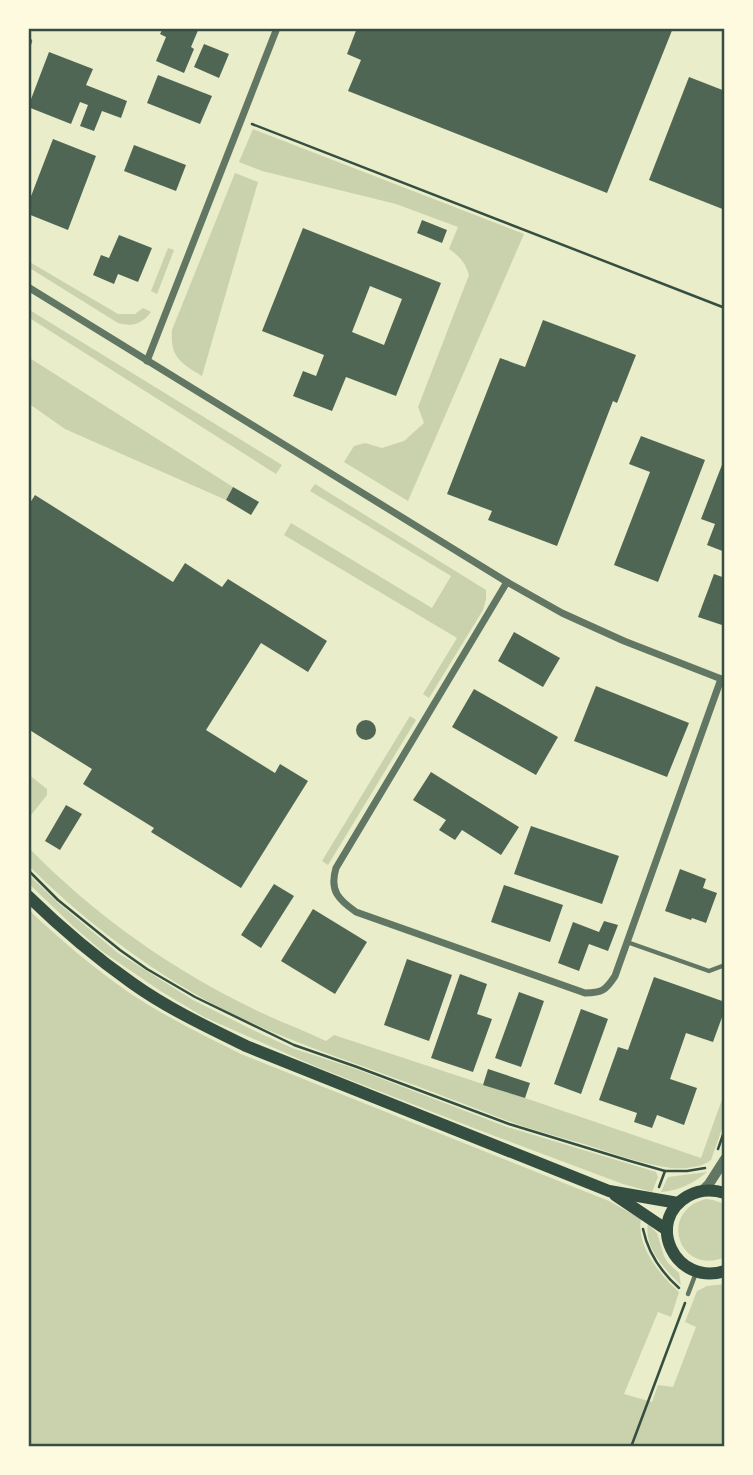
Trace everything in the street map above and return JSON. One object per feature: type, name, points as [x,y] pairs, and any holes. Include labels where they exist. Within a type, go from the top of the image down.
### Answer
[{"type":"main road","points":[[28,896],[69,935],[107,965],[158,1000],[246,1046],[609,1191],[678,1203]]},
{"type":"main road","points":[[725,1193],[703,1190],[690,1195],[678,1203],[670,1215],[667,1230],[669,1245],[677,1259],[689,1269],[714,1273],[725,1270]]},
{"type":"main road","points":[[609,1191],[667,1230]]},
{"type":"street","points":[[147,361],[277,28]]},
{"type":"street","points":[[28,287],[507,582],[624,641],[723,680],[615,976],[608,987],[598,993],[585,993],[356,912],[338,897],[334,887],[336,868],[507,582]]},
{"type":"street","points":[[703,1190],[722,1163]]},
{"type":"lane","points":[[28,40],[28,47]]},
{"type":"lane","points":[[627,942],[709,971],[725,965]]},
{"type":"lane","points":[[688,1294],[696,1272]]},
{"type":"path","points":[[241,120],[725,309]]},
{"type":"path","points":[[28,870],[58,900],[148,969],[195,997],[294,1045],[509,1124],[665,1171],[712,1167],[722,1163]]},
{"type":"path","points":[[631,1447],[688,1294]]},
{"type":"green space","points":[[253,129],[524,234],[408,501],[344,462],[354,446],[365,443],[382,448],[404,441],[424,423],[418,407],[469,275],[462,260],[449,249],[458,227],[396,204],[262,171],[239,162]]},
{"type":"green space","points":[[235,173],[258,182],[202,376],[178,358],[173,347],[172,330]]},
{"type":"green space","points":[[168,248],[174,250],[157,294],[151,291]]},
{"type":"green space","points":[[28,261],[118,314],[135,314],[143,308],[151,312],[137,324],[118,323],[28,267]]},
{"type":"green space","points":[[28,309],[282,465],[276,474],[28,317]]},
{"type":"green space","points":[[28,357],[233,487],[226,500],[65,429],[28,403]]},
{"type":"green space","points":[[315,484],[486,590],[483,610],[429,698],[423,694],[457,638],[284,535],[291,523],[432,608],[451,576],[310,491]]},
{"type":"green space","points":[[410,716],[416,720],[328,865],[322,861]]},
{"type":"green space","points":[[28,774],[47,789],[47,795],[28,819]]},
{"type":"green space","points":[[28,847],[109,919],[167,961],[230,997],[326,1041],[334,1035],[701,1158],[725,1091],[725,1120],[711,1160],[697,1166],[676,1168],[627,1158],[508,1121],[248,1021],[172,980],[107,935],[28,865]]},
{"type":"green space","points":[[28,874],[118,953],[193,1000],[292,1048],[356,1069],[507,1127],[656,1172],[658,1177],[652,1192],[623,1184],[317,1067],[204,1017],[103,952],[28,883]]},
{"type":"green space","points":[[28,909],[76,952],[128,992],[212,1040],[609,1201],[641,1219],[642,1239],[651,1259],[679,1292],[671,1317],[658,1312],[624,1394],[652,1402],[658,1385],[673,1387],[696,1327],[685,1322],[697,1291],[707,1286],[725,1284],[725,1447],[28,1447]]},
{"type":"green space","points":[[707,1172],[686,1186],[661,1192],[668,1177]]},
{"type":"green space","points":[[706,1199],[725,1204],[725,1257],[709,1261],[696,1258],[686,1251],[678,1228],[682,1216],[691,1206]]},
{"type":"green space","points":[[648,1224],[657,1233],[668,1263],[679,1273],[681,1285],[652,1250],[647,1233]]},
{"type":"building","points":[[163,28],[199,28],[184,73],[156,61],[166,37],[160,34]]},
{"type":"building","points":[[357,28],[673,28],[607,193],[348,91],[361,60],[347,54]]},
{"type":"building","points":[[204,44],[229,54],[219,78],[194,67]]},
{"type":"building","points":[[49,52],[93,69],[86,85],[127,101],[121,118],[102,111],[94,131],[80,126],[88,105],[80,102],[71,124],[28,107]]},
{"type":"building","points":[[158,75],[212,96],[200,124],[147,103]]},
{"type":"building","points":[[689,77],[725,91],[725,210],[649,180]]},
{"type":"building","points":[[53,139],[96,156],[68,230],[28,214],[28,204]]},
{"type":"building","points":[[134,145],[186,165],[176,191],[124,171]]},
{"type":"building","points":[[422,220],[447,230],[442,243],[417,233]]},
{"type":"building","points":[[303,228],[441,283],[396,396],[346,377],[332,411],[293,396],[303,371],[316,376],[324,355],[262,331]],"holes":[[[370,286],[402,299],[384,345],[352,332]]]},
{"type":"building","points":[[119,235],[152,248],[138,282],[118,274],[114,284],[93,275],[101,255],[109,258]]},
{"type":"building","points":[[543,320],[636,355],[617,403],[613,401],[557,546],[488,520],[492,511],[447,494],[500,358],[525,367]]},
{"type":"building","points":[[641,436],[705,460],[658,582],[614,565],[650,472],[629,464]]},
{"type":"building","points":[[725,457],[725,552],[707,545],[715,524],[701,519]]},
{"type":"building","points":[[233,487],[259,502],[251,515],[226,500]]},
{"type":"building","points":[[35,495],[173,582],[185,563],[222,587],[228,579],[327,641],[308,672],[261,643],[206,730],[275,773],[280,764],[308,781],[241,888],[151,832],[154,828],[83,784],[92,769],[28,729],[28,506]]},
{"type":"building","points":[[714,574],[725,578],[725,626],[698,617]]},
{"type":"building","points":[[514,632],[560,658],[543,687],[498,661]]},
{"type":"building","points":[[596,686],[689,723],[667,777],[574,741]]},
{"type":"building","points":[[474,689],[558,737],[536,775],[452,727]]},
{"type":"building","points":[[362,720],[370,720],[376,730],[370,740],[362,740],[356,734],[356,726]]},
{"type":"building","points":[[431,772],[519,827],[501,855],[462,830],[455,840],[439,830],[446,820],[413,800]]},
{"type":"building","points":[[66,805],[82,814],[60,850],[45,841]]},
{"type":"building","points":[[531,826],[619,856],[602,904],[514,874]]},
{"type":"building","points":[[680,869],[706,879],[703,888],[717,893],[706,923],[665,911]]},
{"type":"building","points":[[274,884],[294,896],[261,948],[241,935]]},
{"type":"building","points":[[504,885],[563,905],[550,942],[491,922]]},
{"type":"building","points":[[313,909],[367,942],[335,994],[281,961]]},
{"type":"building","points":[[604,921],[618,925],[608,951],[589,944],[579,971],[558,963],[573,922],[599,932]]},
{"type":"building","points":[[407,959],[452,975],[429,1041],[384,1025]]},
{"type":"building","points":[[460,974],[487,984],[477,1014],[492,1019],[473,1072],[431,1058]]},
{"type":"building","points":[[654,977],[725,1002],[725,1009],[713,1042],[686,1033],[670,1079],[697,1088],[684,1125],[657,1115],[652,1128],[634,1122],[637,1113],[599,1100],[618,1047],[628,1050]]},
{"type":"building","points":[[519,992],[544,1001],[521,1067],[495,1058]]},
{"type":"building","points":[[581,1009],[608,1019],[581,1094],[554,1084]]},
{"type":"building","points":[[488,1069],[530,1083],[525,1098],[483,1085]]}]
